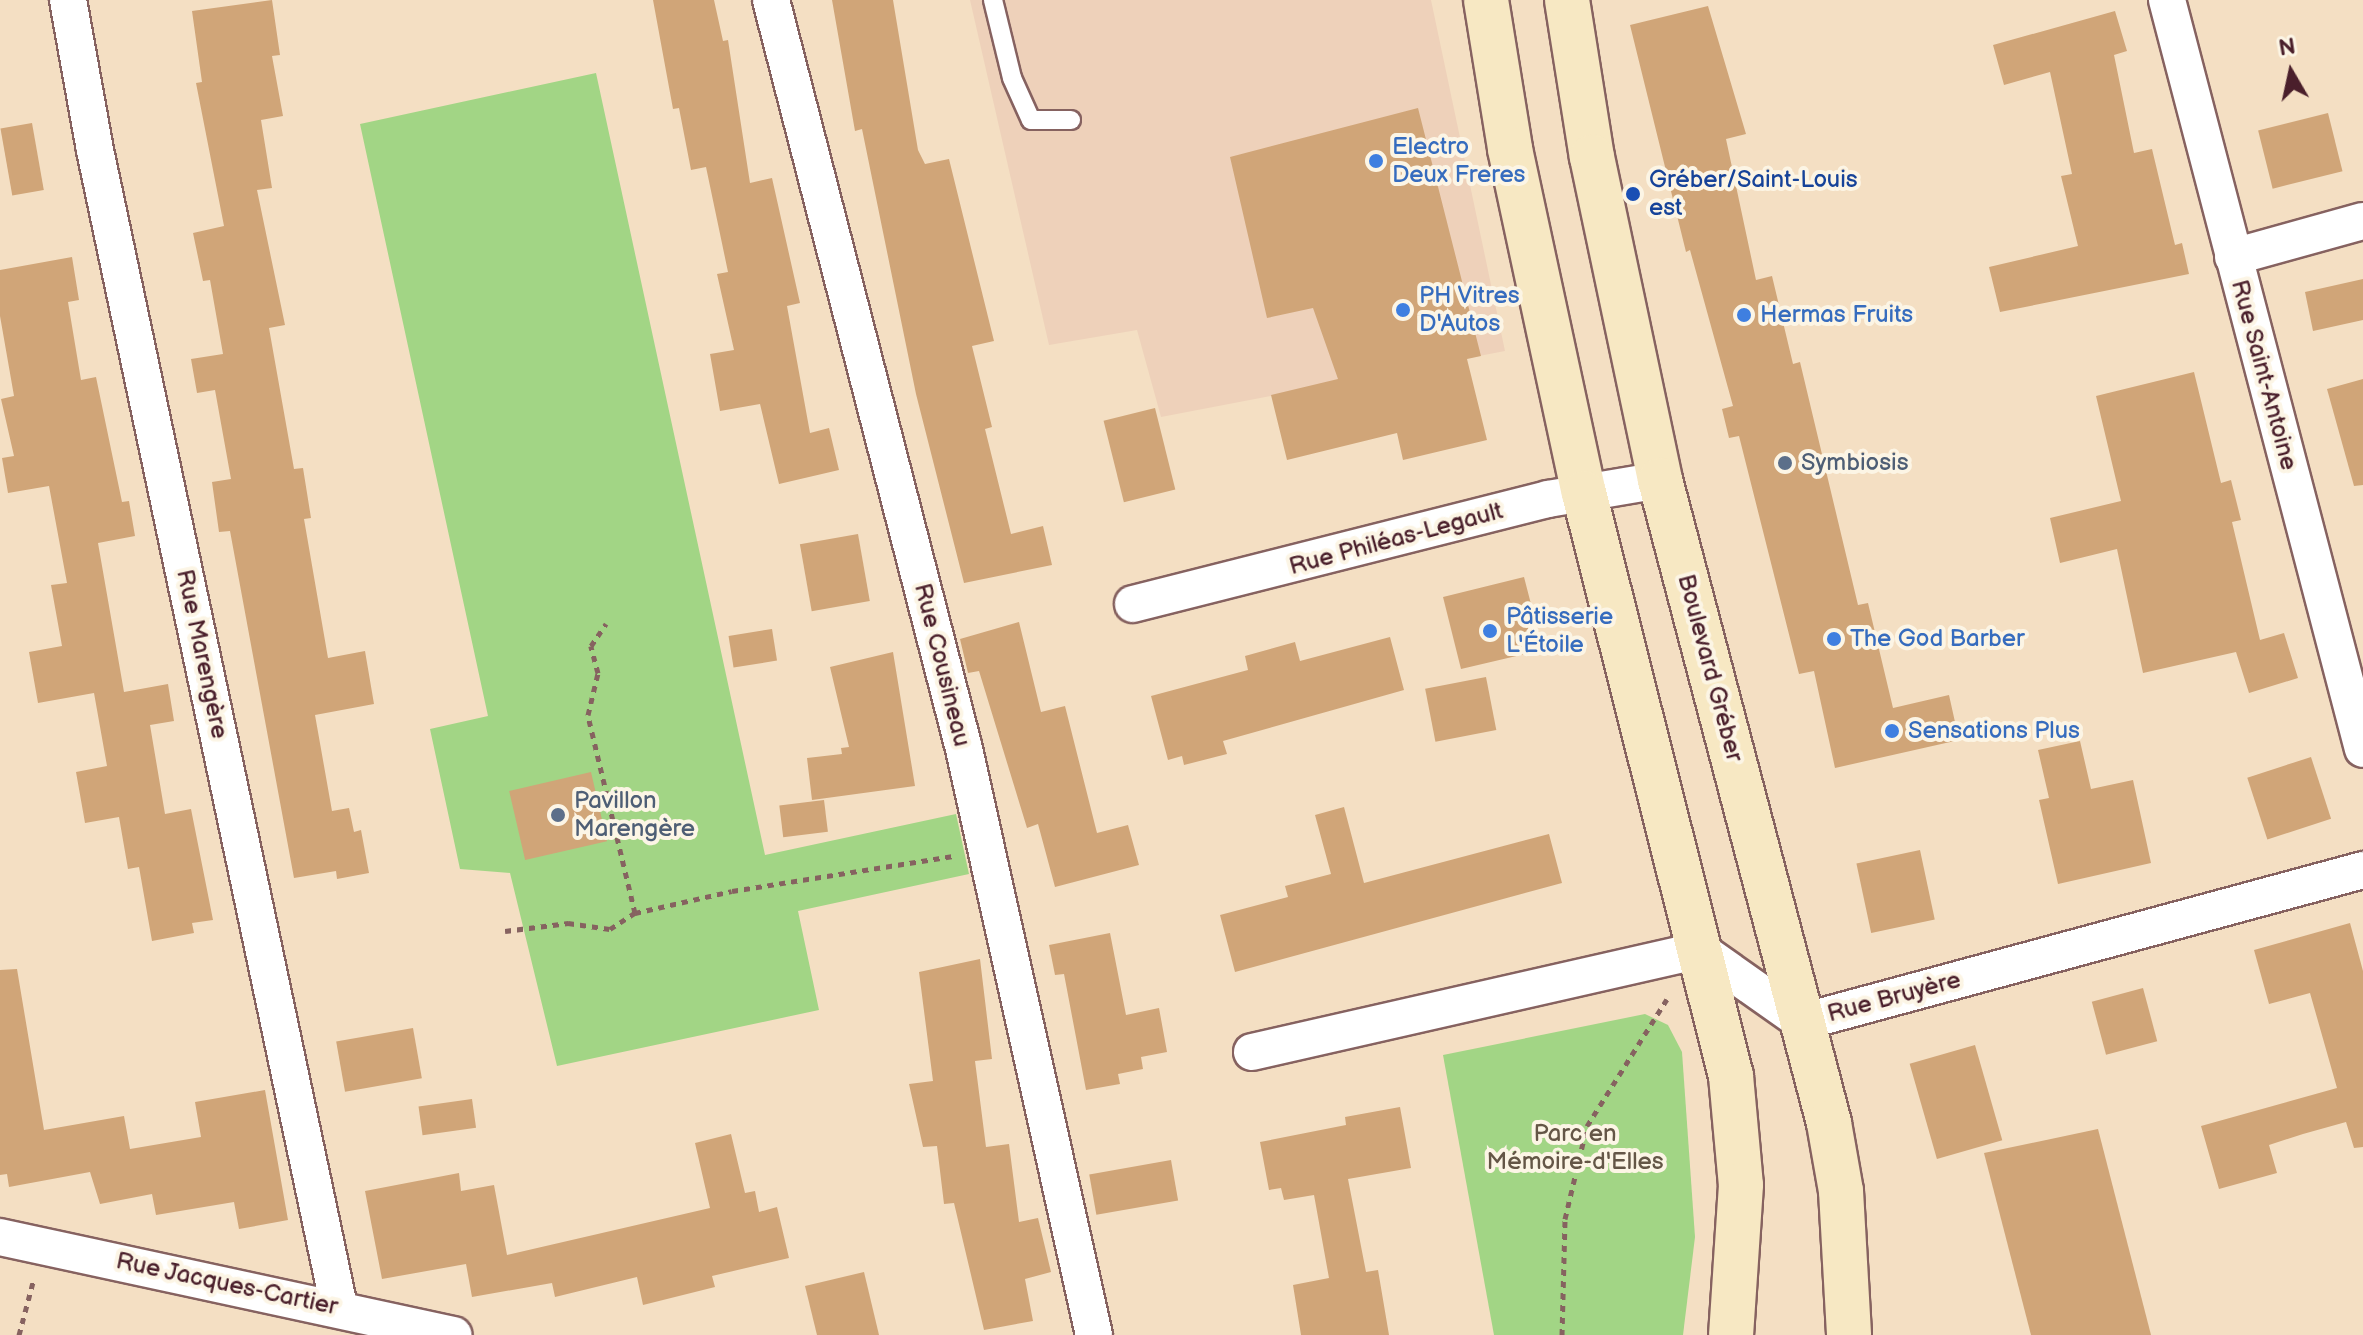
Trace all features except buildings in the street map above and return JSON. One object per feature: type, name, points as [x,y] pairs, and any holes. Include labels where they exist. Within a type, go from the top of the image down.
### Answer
[{"type":"main road","points":[[1486,0],[1519,191],[1584,493],[1731,1076],[1740,1200],[1731,1335]]},
{"type":"main road","name":"Boulevard Gréber","points":[[1567,0],[1592,157],[1660,480],[1802,1022],[1841,1191],[1849,1335]]},
{"type":"main road","points":[[1592,157],[1594,0]]},
{"type":"street","name":"Rue Marengère","points":[[68,0],[98,166],[339,1307]]},
{"type":"street","name":"Rue Cousineau","points":[[771,0],[988,851],[1094,1335]]},
{"type":"street","name":"Rue Saint-Antoine","points":[[2167,0],[2363,749]]},
{"type":"street","points":[[2233,257],[2363,221]]},
{"type":"street","name":"Rue Philéas-Legault","points":[[1133,604],[1584,493],[1660,480]]},
{"type":"street","name":"Rue Bruyère","points":[[1700,950],[1802,1022],[2363,870]]},
{"type":"street","points":[[1252,1052],[1700,950]]},
{"type":"street","name":"Rue Jacques-Cartier","points":[[0,1237],[339,1307],[454,1335]]},
{"type":"lane","points":[[993,0],[1012,78],[1031,120],[1071,120]]},
{"type":"path","points":[[606,624],[591,646],[598,673],[588,715],[635,913]]},
{"type":"path","points":[[505,931],[568,923],[610,929],[635,913],[732,891],[988,851]]},
{"type":"path","points":[[1562,1335],[1565,1219],[1587,1126],[1672,992]]},
{"type":"shaded area","points":[[970,0],[1431,0],[1505,351],[1161,417],[1137,330],[1049,345]]},
{"type":"green space","points":[[596,73],[765,855],[956,814],[969,874],[798,911],[819,1010],[557,1066],[510,873],[460,869],[430,729],[488,716],[360,124]]},
{"type":"green space","name":"Parc en Mémoire-d'Elles","points":[[1645,1014],[1668,1025],[1682,1052],[1695,1237],[1683,1335],[1494,1335],[1443,1055]]},
{"type":"place","name":"Electro Deux Freres","points":[[1376,161]]},
{"type":"place","name":"Gréber/Saint-Louis est","points":[[1633,194]]},
{"type":"place","name":"PH Vitres D'Autos","points":[[1403,310]]},
{"type":"place","name":"Hermas Fruits","points":[[1744,315]]},
{"type":"place","name":"Symbiosis","points":[[1785,463]]},
{"type":"place","name":"Pâtisserie L'Étoile","points":[[1490,631]]},
{"type":"place","name":"The God Barber","points":[[1834,639]]},
{"type":"place","name":"Sensations Plus","points":[[1892,731]]},
{"type":"place","name":"Pavillon Marengère","points":[[558,815]]}]
